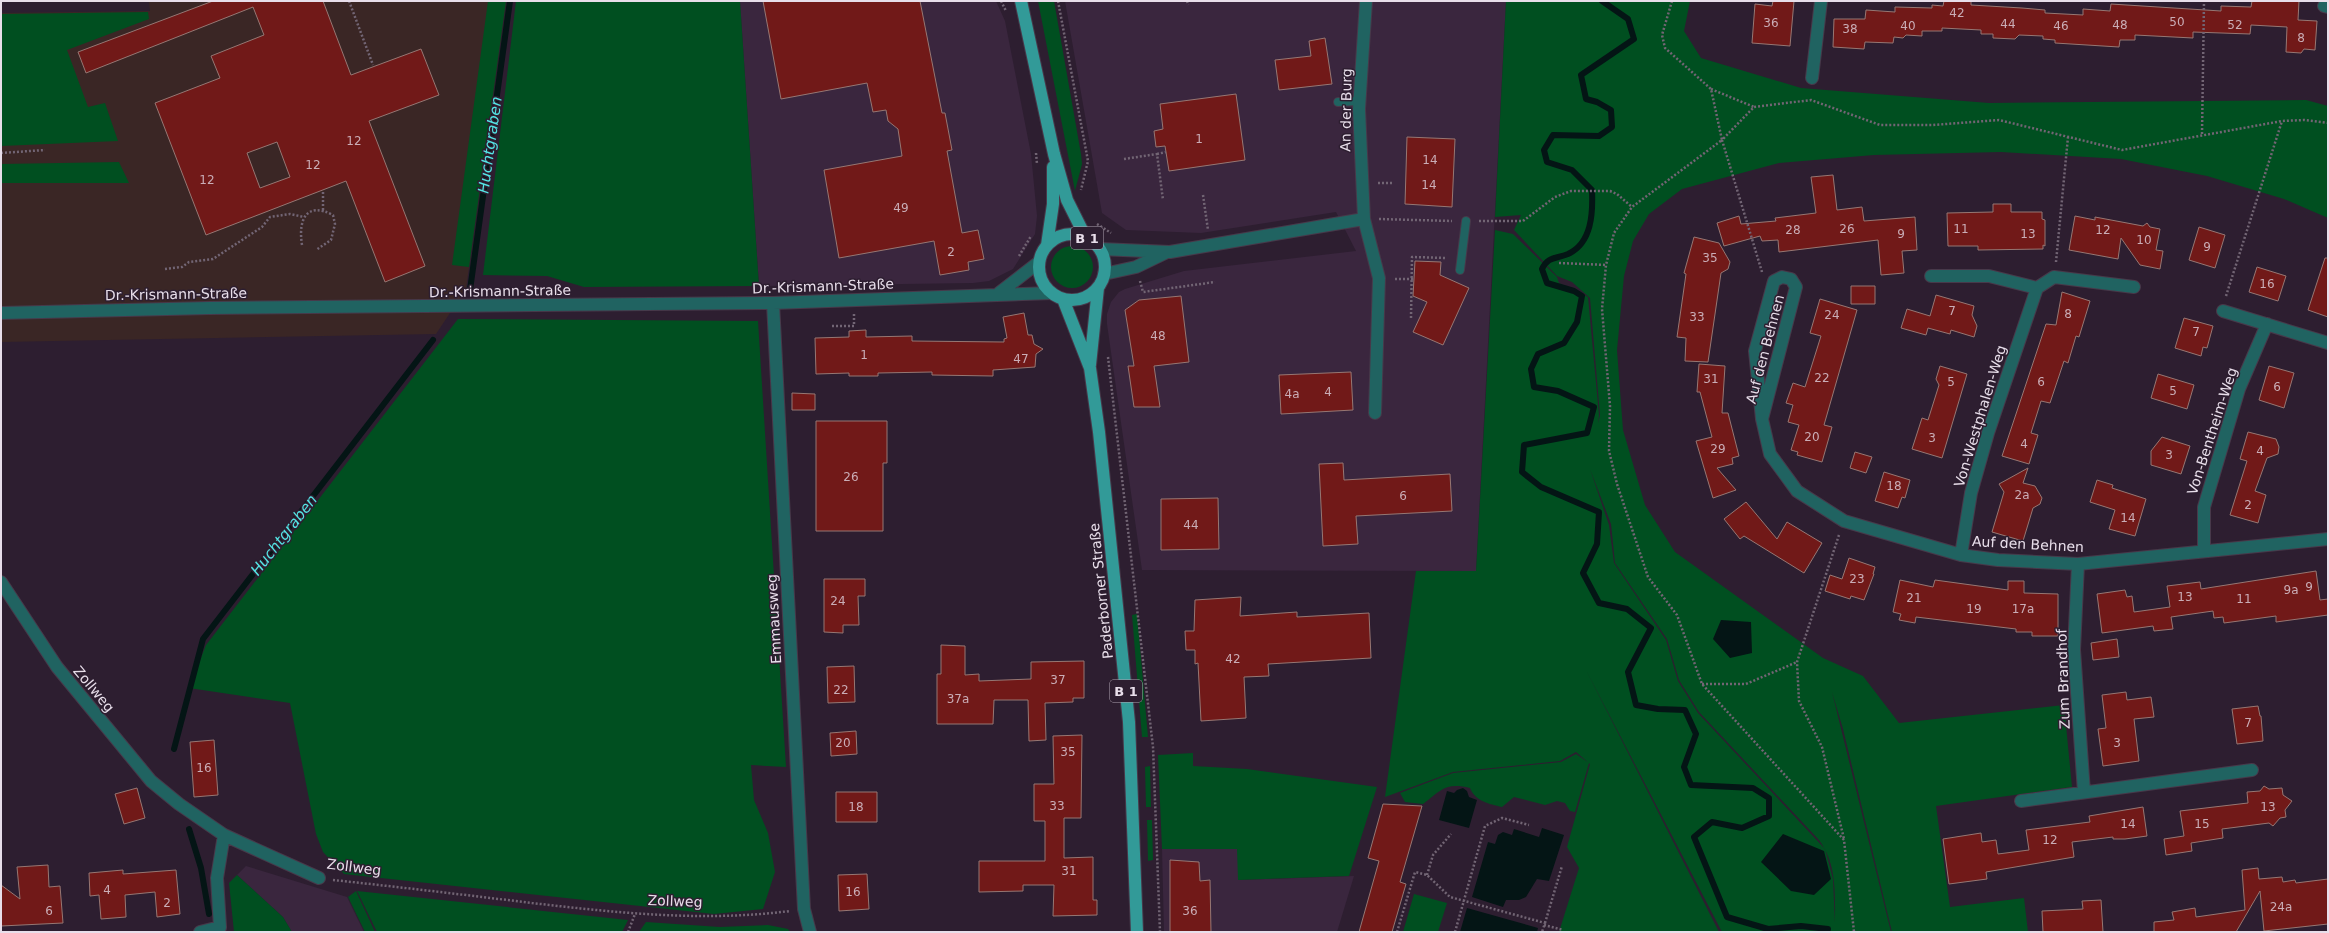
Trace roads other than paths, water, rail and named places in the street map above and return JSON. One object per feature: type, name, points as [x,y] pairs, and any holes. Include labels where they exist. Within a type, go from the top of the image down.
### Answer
[{"type":"main road","name":"B 1","points":[[1021,1],[1054,154],[1067,200],[1085,236],[1100,249]]},
{"type":"main road","name":"B 1","points":[[1039,262],[1047,245],[1053,204],[1054,154]]},
{"type":"main road","name":"B 1","points":[[1047,245],[1055,238],[1064,234],[1085,236]]},
{"type":"main road","name":"Paderborner Straße","points":[[1090,368],[1098,288],[1104,274],[1105,265],[1100,249]]},
{"type":"main road","points":[[1039,262],[1041,279],[1052,293],[1063,299],[1082,298],[1098,288]]},
{"type":"main road","name":"Paderborner Straße","points":[[1063,299],[1090,368],[1100,438],[1130,722],[1137,932]]},
{"type":"street","name":"An der Burg","points":[[1366,1],[1359,101],[1364,219],[1379,278],[1374,413]]},
{"type":"street","points":[[1812,78],[1821,1]]},
{"type":"street","points":[[1100,249],[1166,253],[1364,219]]},
{"type":"street","points":[[1104,274],[1136,267],[1166,253]]},
{"type":"street","points":[[999,294],[1039,262]]},
{"type":"street","points":[[1930,276],[1989,276],[2037,288],[2054,277],[2134,287]]},
{"type":"street","name":"Auf den Behnen","points":[[1762,419],[1796,287],[1791,279],[1782,277],[1774,281],[1755,351],[1762,419],[1770,454],[1797,491],[1844,521],[1961,555],[1998,560],[2078,564],[2328,539]]},
{"type":"street","name":"Von-Westphalen-Weg","points":[[1961,555],[1971,493],[1988,432],[2037,288]]},
{"type":"street","name":"Dr.-Krismann-Straße","points":[[1,313],[209,308],[773,303],[1052,293]]},
{"type":"street","name":"Emmausweg","points":[[773,303],[804,909],[810,932]]},
{"type":"street","points":[[2223,311],[2328,343]]},
{"type":"street","name":"Von-Bentheim-Weg","points":[[2204,551],[2204,506],[2239,389],[2267,324]]},
{"type":"street","name":"Zum Brandhof","points":[[2078,564],[2074,650],[2084,792]]},
{"type":"street","name":"Zollweg","points":[[1,582],[57,667],[151,780],[179,804],[224,835],[319,878]]},
{"type":"street","points":[[2021,801],[2252,770]]},
{"type":"street","points":[[200,932],[220,927],[217,878],[224,835]]},
{"type":"lane","points":[[1338,102],[1359,101]]},
{"type":"lane","points":[[1460,270],[1466,221]]},
{"type":"waterway","name":"Huchtgraben","points":[[470,290],[510,1]]},
{"type":"waterway","points":[[1602,1],[1628,19],[1634,39],[1581,75],[1586,99],[1597,102],[1611,110],[1612,127],[1599,136],[1553,135],[1544,150],[1547,162],[1572,170],[1592,190],[1592,208],[1589,226],[1582,243],[1568,254],[1553,258],[1547,262],[1542,269],[1547,283],[1574,291],[1582,296],[1577,322],[1564,343],[1538,354],[1531,369],[1534,387],[1558,391],[1594,407],[1587,433],[1524,445],[1522,472],[1541,487],[1599,512],[1597,544],[1583,573],[1599,603],[1627,609],[1651,628],[1628,672],[1636,705],[1658,709],[1685,710],[1696,734],[1684,767],[1691,785],[1753,788],[1769,798],[1769,816],[1742,828],[1712,822],[1694,837],[1727,917],[1768,929],[1801,926],[1828,929],[1827,932]]},
{"type":"waterway","name":"Huchtgraben","points":[[174,749],[203,639],[433,340]]},
{"type":"waterway","name":"Huchtgraben","points":[[189,829],[201,868],[209,914]]}]
